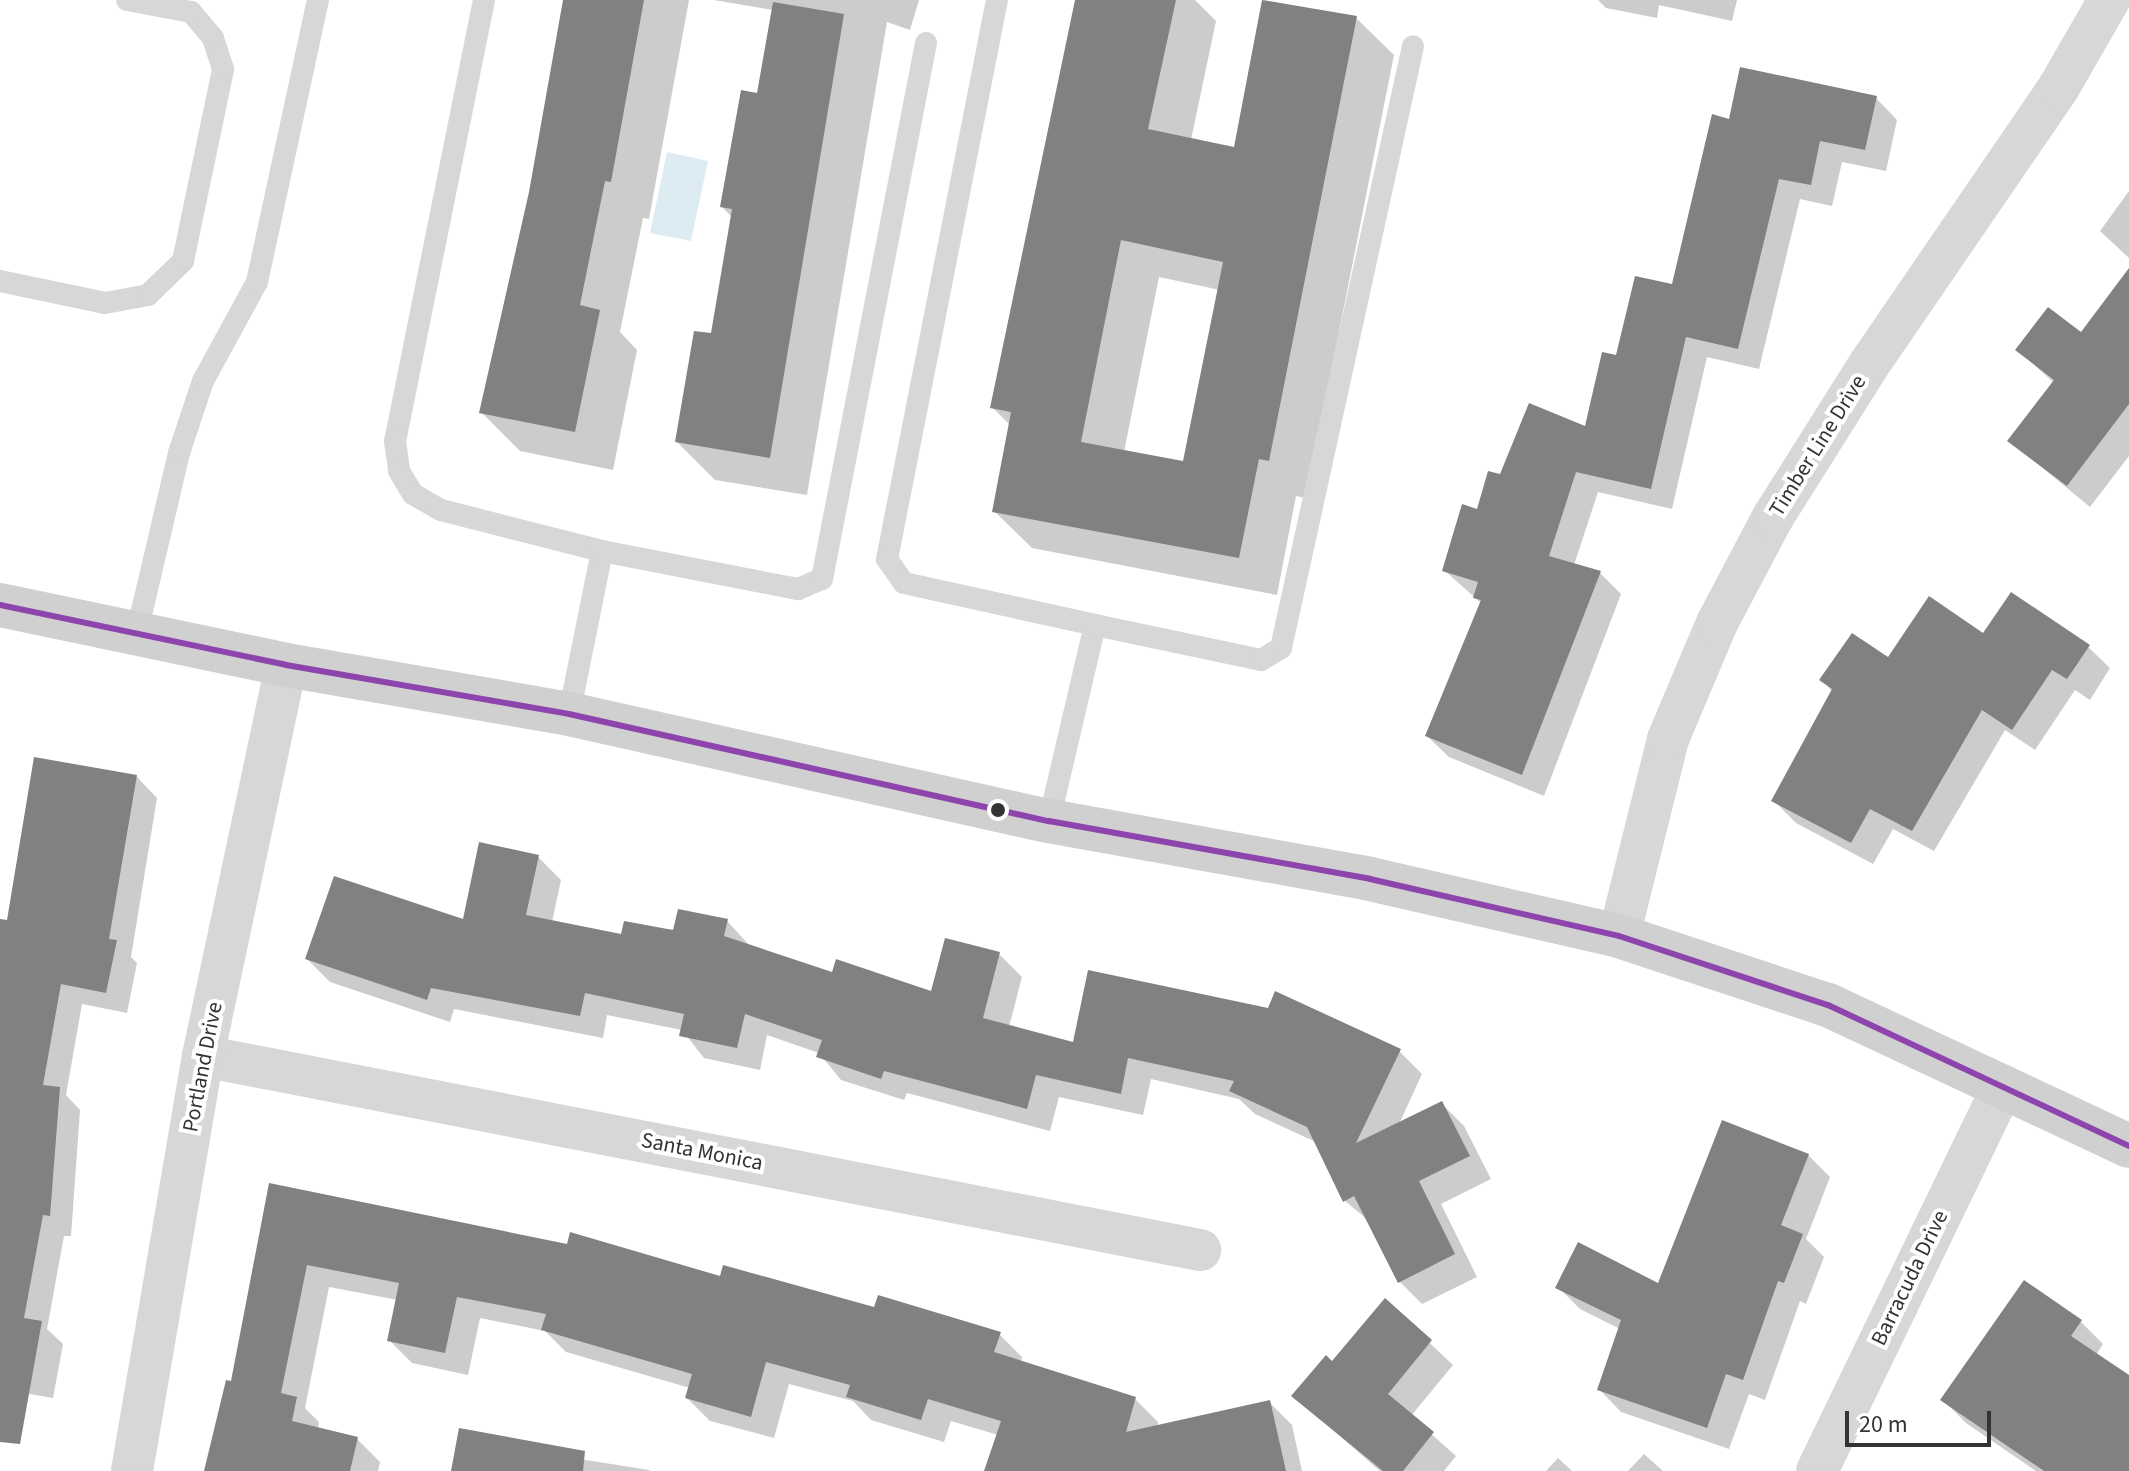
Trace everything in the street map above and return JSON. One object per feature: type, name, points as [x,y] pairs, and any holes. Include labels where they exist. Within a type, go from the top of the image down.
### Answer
[{"type":"main road","points":[[0,605],[286,665],[569,714],[1049,821],[1370,879],[1619,936],[1828,1005],[2129,1146]]},
{"type":"street","name":"Timber Line Drive","points":[[1619,936],[1668,739],[1724,610],[1773,517],[1868,366],[2059,87],[2109,0]]},
{"type":"street","name":"Portland Drive","points":[[132,1471],[203,1056],[286,665]]},
{"type":"street","name":"Santa Monica","points":[[203,1056],[1200,1250]]},
{"type":"street","name":"Barracuda Drive","points":[[1817,1471],[2003,1086]]},
{"type":"lane","points":[[0,281],[105,303],[148,295],[183,261],[223,69],[213,38],[191,12],[127,0]]},
{"type":"lane","points":[[137,632],[179,453],[203,381],[257,282],[318,0]]},
{"type":"lane","points":[[484,0],[395,441],[399,471],[413,494],[441,510],[602,551],[798,589],[822,579],[926,43]]},
{"type":"lane","points":[[997,0],[887,559],[904,583],[1261,660],[1281,648],[1413,46]]},
{"type":"lane","points":[[569,714],[602,551]]},
{"type":"lane","points":[[1049,821],[1095,625]]},
{"type":"shaded area","points":[[667,152],[708,161],[691,241],[650,233]]},
{"type":"building","points":[[563,0],[644,0],[611,182],[605,181],[580,305],[600,310],[575,432],[479,413],[529,192]]},
{"type":"building","points":[[1075,0],[1176,0],[1148,129],[1234,147],[1262,0],[1357,16],[1269,461],[1259,459],[1239,558],[992,512],[1011,412],[990,408]],"holes":[[[1121,240],[1223,262],[1183,461],[1081,442]]]},
{"type":"building","points":[[773,2],[844,14],[770,458],[675,442],[694,331],[711,333],[732,209],[720,207],[741,90],[757,93]]},
{"type":"building","points":[[1740,67],[1877,96],[1865,150],[1820,141],[1811,185],[1779,179],[1738,349],[1686,337],[1651,489],[1576,472],[1549,556],[1601,571],[1522,775],[1425,736],[1481,600],[1473,598],[1478,582],[1442,571],[1462,504],[1477,509],[1488,471],[1500,474],[1529,403],[1585,426],[1602,352],[1616,355],[1635,276],[1672,284],[1712,114],[1729,119]]},
{"type":"building","points":[[2129,268],[2129,404],[2067,486],[2007,441],[2054,380],[2015,350],[2048,307],[2081,332]]},
{"type":"building","points":[[2011,592],[2090,645],[2067,679],[2052,670],[2012,730],[1982,710],[1912,831],[1870,809],[1851,843],[1771,801],[1832,689],[1819,680],[1852,633],[1888,657],[1929,596],[1983,633]]},
{"type":"building","points":[[34,757],[137,775],[109,939],[117,940],[106,993],[61,984],[43,1085],[60,1087],[50,1216],[43,1215],[24,1318],[42,1321],[20,1444],[0,1442],[0,919],[7,920]]},
{"type":"building","points":[[479,842],[539,855],[526,915],[621,934],[624,921],[673,930],[678,909],[728,919],[724,936],[832,972],[836,959],[931,991],[945,938],[1000,952],[983,1018],[1073,1042],[1088,970],[1268,1008],[1275,991],[1401,1049],[1356,1143],[1442,1101],[1470,1156],[1419,1181],[1455,1254],[1398,1283],[1354,1196],[1343,1202],[1307,1127],[1229,1091],[1234,1081],[1128,1058],[1121,1094],[1036,1075],[1027,1109],[884,1071],[881,1079],[816,1057],[822,1040],[745,1014],[737,1048],[679,1036],[684,1014],[585,993],[580,1016],[431,988],[427,1000],[305,959],[334,876],[463,919]]},
{"type":"building","points":[[1722,1120],[1809,1154],[1781,1225],[1803,1234],[1784,1283],[1778,1281],[1743,1380],[1726,1374],[1707,1428],[1597,1390],[1621,1320],[1555,1288],[1578,1242],[1658,1283]]},
{"type":"building","points":[[269,1183],[567,1244],[570,1232],[720,1276],[723,1265],[874,1307],[878,1295],[1001,1332],[994,1352],[1136,1397],[1126,1432],[1270,1400],[1286,1471],[984,1471],[1001,1421],[928,1399],[921,1420],[846,1397],[850,1385],[766,1362],[751,1417],[685,1398],[692,1374],[541,1330],[546,1314],[457,1297],[445,1353],[387,1341],[399,1283],[307,1265],[281,1393],[297,1397],[292,1421],[358,1437],[350,1471],[204,1471],[226,1380],[231,1381]]},
{"type":"building","points":[[2024,1280],[2082,1320],[2071,1336],[2129,1375],[2129,1471],[2044,1471],[1940,1400]]},
{"type":"building","points":[[1385,1298],[1432,1340],[1388,1394],[1434,1432],[1403,1471],[1383,1471],[1291,1396],[1326,1355],[1332,1361]]},
{"type":"building","points":[[459,1428],[585,1451],[583,1471],[451,1471]]},
{"type":"transit line","points":[[0,605],[286,665],[569,714],[1049,821],[1370,879],[1619,936],[1828,1005],[2129,1146]]}]
